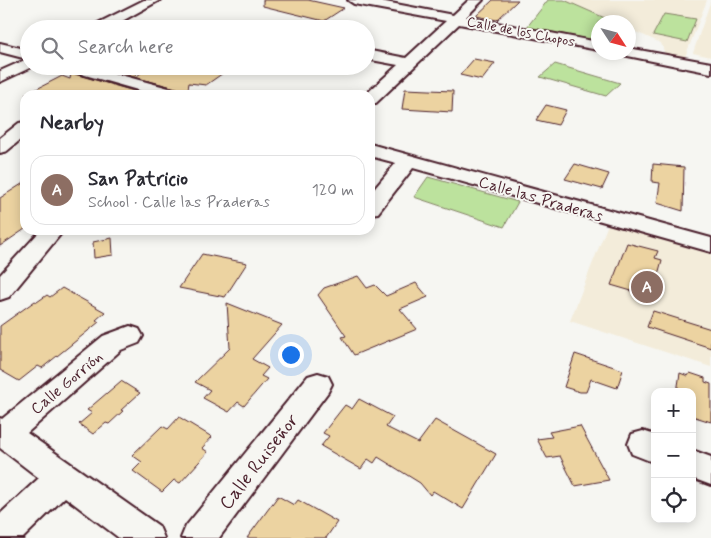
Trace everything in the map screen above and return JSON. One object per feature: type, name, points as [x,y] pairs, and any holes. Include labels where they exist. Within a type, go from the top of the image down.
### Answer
[{"type":"street","points":[[115,20],[154,0]]},
{"type":"street","name":"Calle de los Chopos","points":[[354,0],[591,45]]},
{"type":"street","points":[[375,94],[477,0]]},
{"type":"street","points":[[0,47],[20,53]]},
{"type":"street","points":[[636,54],[711,68]]},
{"type":"street","points":[[375,56],[410,63]]},
{"type":"street","points":[[0,77],[20,67]]},
{"type":"street","points":[[100,75],[153,90]]},
{"type":"street","points":[[0,147],[20,131]]},
{"type":"street","name":"Calle las Praderas","points":[[375,151],[711,245]]},
{"type":"street","points":[[375,202],[408,161]]},
{"type":"street","points":[[0,292],[48,235]]},
{"type":"street","name":"Calle Gorrión","points":[[2,433],[112,343],[130,336]]},
{"type":"street","name":"Calle Ruiseñor","points":[[198,538],[318,384]]},
{"type":"street","points":[[2,433],[147,538]]},
{"type":"street","points":[[696,465],[711,471]]},
{"type":"street","points":[[0,537],[63,476]]},
{"type":"shaded area","points":[[564,0],[707,0],[685,57],[665,54],[661,43],[636,32],[636,15],[598,15]]},
{"type":"shaded area","points":[[711,0],[711,57],[693,53]]},
{"type":"shaded area","points":[[608,224],[711,253],[711,367],[570,321]]},
{"type":"green space","points":[[548,0],[564,0],[598,15],[591,15],[591,40],[527,27]]},
{"type":"green space","points":[[664,14],[696,19],[687,42],[653,35]]},
{"type":"green space","points":[[555,64],[620,83],[606,96],[540,77]]},
{"type":"green space","points":[[428,177],[518,202],[504,227],[414,197]]},
{"type":"building","points":[[263,0],[308,0],[344,8],[326,20],[320,20],[263,6]]},
{"type":"building","points":[[493,0],[518,0],[497,20],[476,16]]},
{"type":"building","points":[[474,59],[495,63],[482,80],[460,75]]},
{"type":"building","points":[[71,75],[78,75],[130,90],[35,90],[62,76],[70,79]]},
{"type":"building","points":[[126,75],[220,75],[206,85],[189,83],[188,90]]},
{"type":"building","points":[[405,89],[453,91],[452,112],[402,109]]},
{"type":"building","points":[[546,105],[566,110],[558,125],[536,120]]},
{"type":"building","points":[[575,164],[609,174],[602,189],[565,179]]},
{"type":"building","points":[[653,164],[684,167],[683,211],[657,203],[660,183],[652,182]]},
{"type":"building","points":[[20,185],[20,232],[0,246],[0,198]]},
{"type":"building","points":[[112,238],[113,255],[94,258],[93,242]]},
{"type":"building","points":[[627,243],[658,251],[655,258],[662,260],[652,297],[611,285]]},
{"type":"building","points":[[202,254],[247,263],[225,297],[179,288]]},
{"type":"building","points":[[358,276],[367,288],[375,285],[386,296],[416,283],[428,297],[400,309],[417,329],[354,355],[342,337],[346,336],[318,295],[324,288]]},
{"type":"building","points":[[62,288],[105,312],[96,320],[99,322],[42,368],[38,366],[19,381],[0,370],[0,326],[35,301],[37,302],[47,295],[50,297]]},
{"type":"building","points":[[227,303],[282,325],[252,359],[268,368],[261,376],[267,379],[244,406],[238,402],[229,412],[203,398],[210,390],[195,382],[230,348]]},
{"type":"building","points":[[653,311],[711,329],[711,348],[647,327]]},
{"type":"building","points":[[575,354],[623,370],[617,388],[591,379],[586,392],[564,387]]},
{"type":"building","points":[[680,373],[688,376],[690,373],[705,378],[705,382],[711,384],[711,422],[696,417],[696,388],[678,388]]},
{"type":"building","points":[[121,381],[140,393],[109,424],[106,423],[93,434],[79,424],[92,413],[87,410]]},
{"type":"building","points":[[359,399],[393,417],[386,427],[418,443],[435,420],[496,454],[463,509],[433,491],[430,495],[420,483],[378,457],[374,463],[368,459],[361,469],[321,446],[329,436],[323,433],[345,405],[352,409]]},
{"type":"building","points":[[179,417],[212,437],[202,448],[208,452],[180,483],[174,480],[162,492],[133,471],[142,462],[132,455],[162,426],[168,429]]},
{"type":"building","points":[[580,426],[609,480],[575,486],[560,456],[547,458],[537,439],[552,437],[549,432]]},
{"type":"building","points":[[278,496],[294,505],[298,500],[337,522],[326,538],[247,538]]},
{"type":"place","name":"San Patricio","points":[[647,287]]}]
